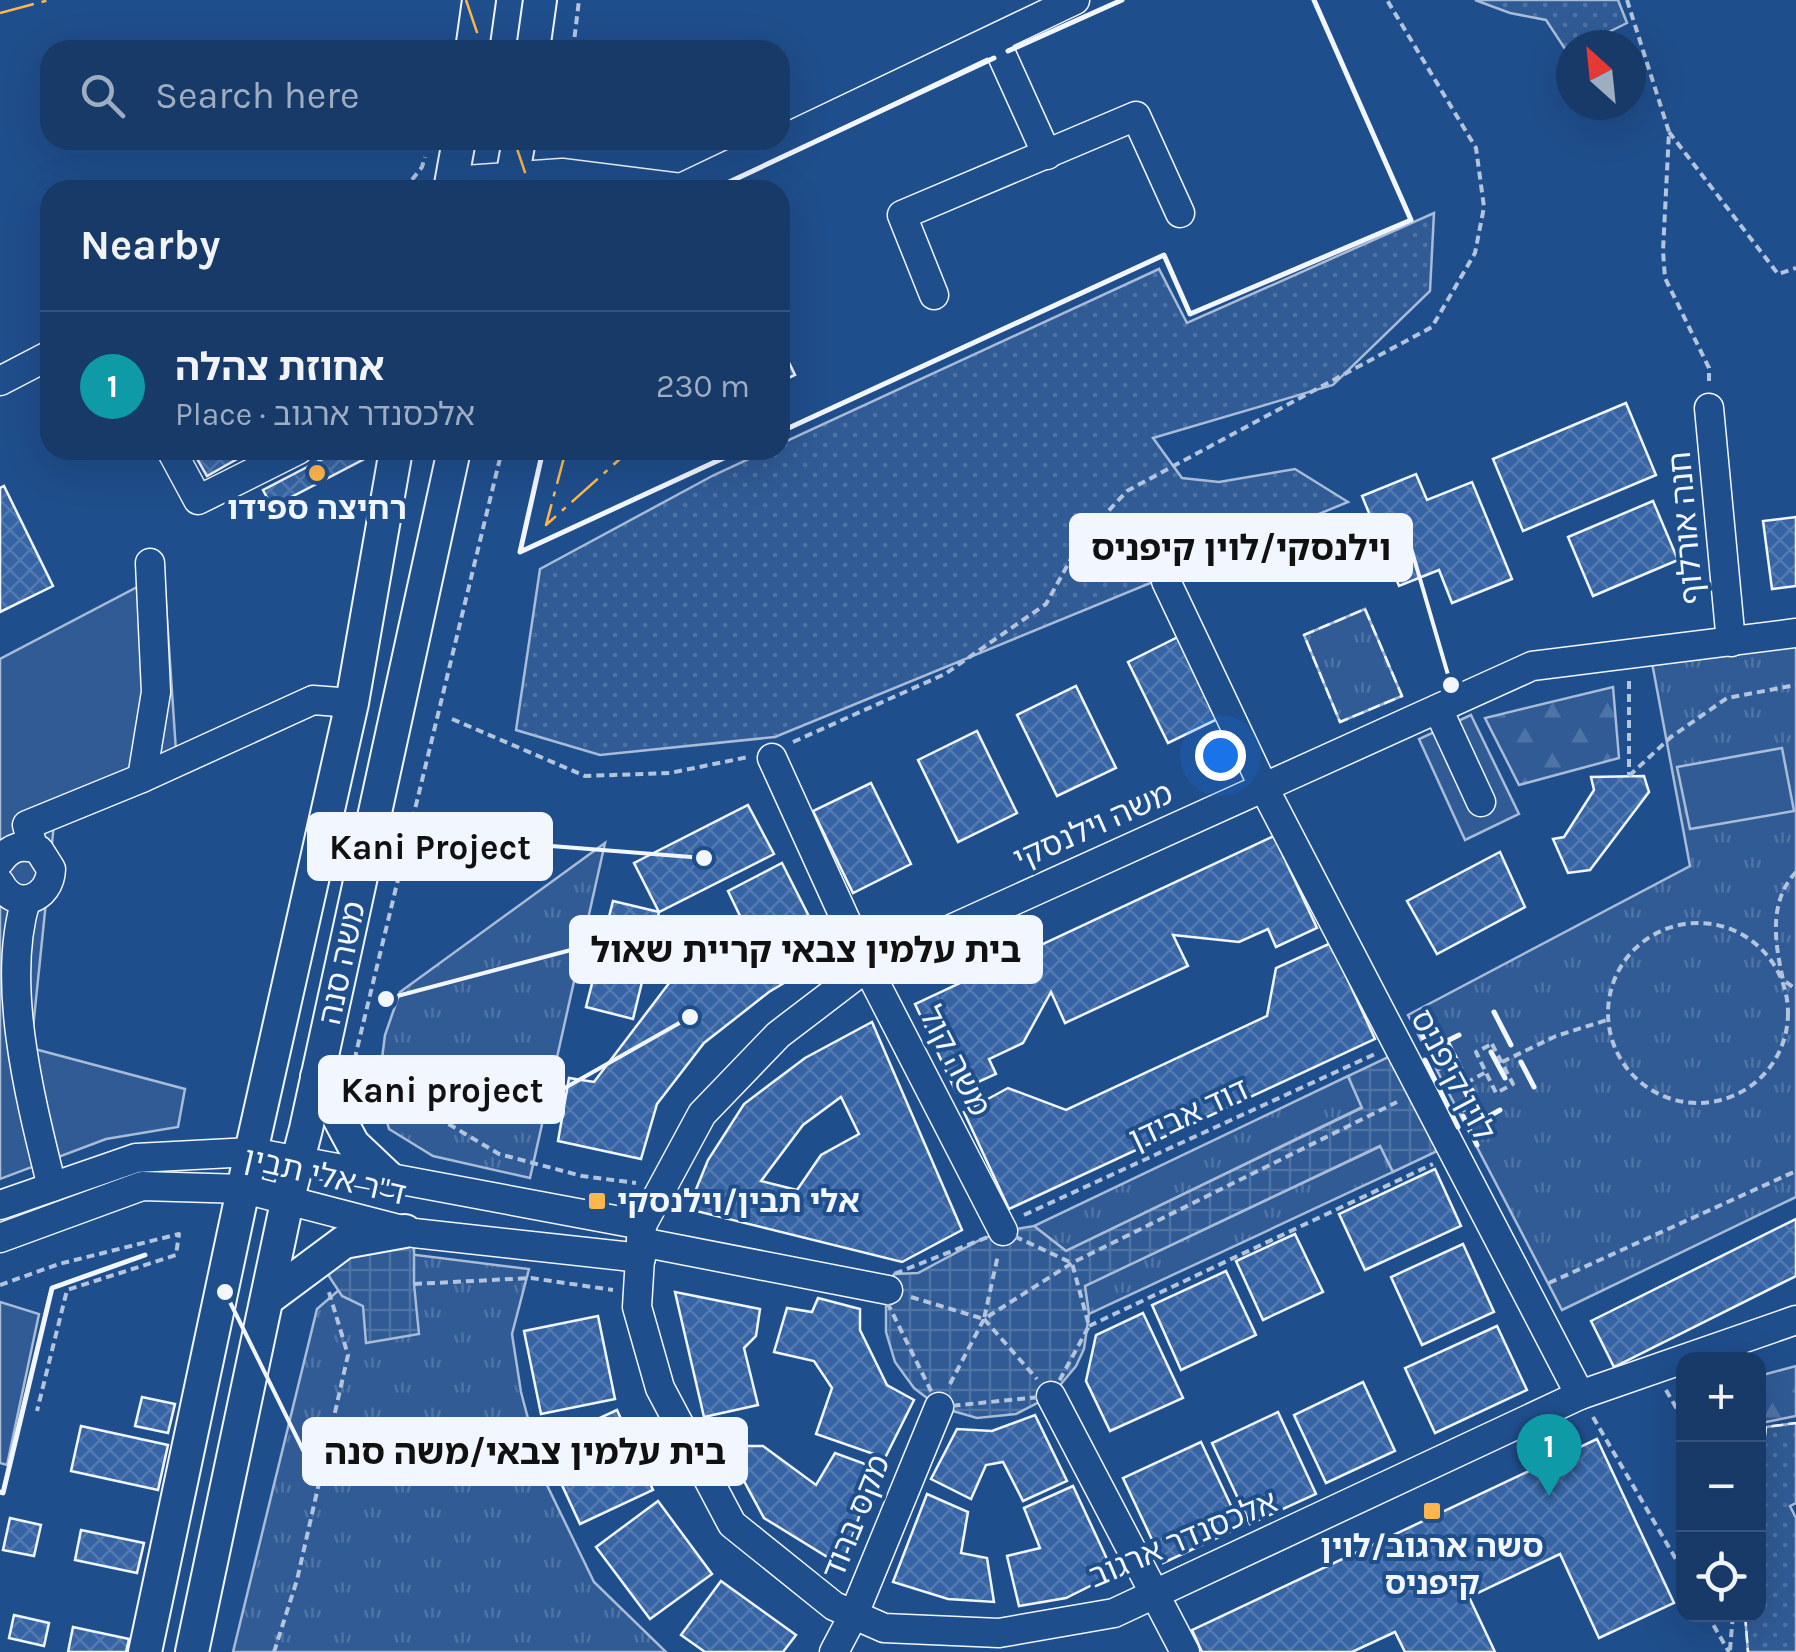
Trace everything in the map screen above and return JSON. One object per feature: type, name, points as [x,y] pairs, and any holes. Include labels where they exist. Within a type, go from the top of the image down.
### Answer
[{"type":"main road","points":[[473,40],[479,0]]},
{"type":"main road","points":[[451,180],[457,150]]},
{"type":"main road","points":[[512,180],[517,150]]},
{"type":"main road","name":"משה סנה","points":[[146,1652],[251,1152],[352,703],[394,460]]},
{"type":"main road","name":"משה סנה","points":[[192,1652],[452,460]]},
{"type":"main road","points":[[320,1064],[340,1122],[353,1144],[390,1179]]},
{"type":"main road","points":[[270,1296],[344,1242],[405,1231]]},
{"type":"street","points":[[790,135],[1075,0]]},
{"type":"street","points":[[994,40],[1048,155]]},
{"type":"street","points":[[934,294],[902,215],[1136,116],[1180,214]]},
{"type":"street","points":[[536,150],[542,165],[562,174]]},
{"type":"street","points":[[694,180],[758,150]]},
{"type":"street","points":[[524,180],[562,174],[607,180]]},
{"type":"street","points":[[0,381],[40,360]]},
{"type":"street","name":"חנה אורלוף","points":[[1710,408],[1732,642]]},
{"type":"street","points":[[176,460],[198,500],[277,460]]},
{"type":"street","points":[[142,778],[156,692],[150,564]]},
{"type":"street","name":"לוין קיפניס","points":[[1166,581],[1264,788],[1397,1044],[1429,1080],[1455,1153],[1580,1395]]},
{"type":"street","name":"משה וילנסקי","points":[[641,1242],[662,1186],[702,1114],[778,1035],[867,967],[1532,666],[1796,633]]},
{"type":"street","points":[[0,883],[8,895],[26,900],[44,892],[51,878],[48,860],[33,847],[27,825],[314,700],[352,703]]},
{"type":"street","points":[[1438,709],[1481,802]]},
{"type":"street","name":"משה קול","points":[[770,756],[867,967],[1002,1228]]},
{"type":"street","points":[[0,861],[14,848],[33,847]]},
{"type":"street","points":[[26,900],[16,924],[12,1020],[52,1187]]},
{"type":"street","name":"ד\"ר אלי תבין","points":[[0,1205],[136,1158],[251,1152],[390,1179],[641,1242],[895,1292]]},
{"type":"street","name":"ד\"ר אלי תבין","points":[[0,1238],[142,1186],[244,1188],[405,1231],[641,1242]]},
{"type":"street","name":"אלכסנדר ארגוב","points":[[641,1242],[637,1307],[660,1388],[732,1524],[834,1606],[884,1628],[999,1634],[1114,1614],[1580,1395],[1796,1320]]},
{"type":"street","points":[[1052,1396],[1185,1652]]},
{"type":"street","name":"מקס ברוד","points":[[834,1652],[854,1614],[939,1407]]},
{"type":"path","points":[[574,40],[579,0]]},
{"type":"path","points":[[452,719],[585,776],[670,774],[770,756],[945,674],[1046,604],[1082,539],[1126,491],[1432,327],[1475,253],[1484,207],[1476,148],[1387,0]]},
{"type":"path","points":[[1627,0],[1670,132],[1778,274],[1796,268]]},
{"type":"path","points":[[1670,132],[1662,252],[1666,278],[1709,368],[1710,408]]},
{"type":"path","points":[[340,1122],[357,1079],[356,1053],[500,460]]},
{"type":"path","points":[[1629,655],[1629,776],[1671,737],[1727,698],[1796,685]]},
{"type":"path","points":[[1796,872],[1776,912],[1776,945],[1783,980],[1789,1011],[1782,1048],[1766,1073],[1741,1093],[1715,1102],[1680,1102],[1645,1088],[1616,1053],[1607,1020],[1611,986],[1626,957],[1649,936],[1685,923],[1717,924],[1758,944],[1783,980],[1796,989]]},
{"type":"path","points":[[1502,1062],[1556,1036],[1607,1020]]},
{"type":"path","name":"דוד אבידן","points":[[895,1292],[894,1274],[1002,1228],[1397,1044]]},
{"type":"path","points":[[1492,1044],[1513,1084],[1496,1092],[1486,1072],[1476,1052],[1492,1044]]},
{"type":"path","points":[[984,1318],[1072,1263],[1429,1080],[1454,1061],[1477,1104],[1458,1113]]},
{"type":"path","points":[[320,1064],[420,1107],[498,1154],[582,1176],[662,1186]]},
{"type":"path","points":[[1466,1083],[1486,1072]]},
{"type":"path","points":[[1052,1396],[1089,1326],[1455,1153]]},
{"type":"path","points":[[1526,1292],[1796,1171]]},
{"type":"path","points":[[939,1407],[984,1318],[1002,1228],[1072,1263],[1089,1326]]},
{"type":"path","points":[[0,1285],[59,1264],[179,1234],[176,1255],[67,1290],[38,1412]]},
{"type":"path","points":[[274,1652],[297,1580],[348,1355],[319,1262]]},
{"type":"path","points":[[414,1284],[531,1278],[638,1293]]},
{"type":"path","points":[[939,1407],[886,1300],[895,1292],[984,1318],[1052,1396]]},
{"type":"path","points":[[1664,1386],[1676,1407]]},
{"type":"path","points":[[1580,1395],[1676,1560]]},
{"type":"path","points":[[939,1407],[1052,1396]]},
{"type":"path","points":[[1712,1622],[1729,1652]]},
{"type":"path","points":[[1729,1652],[1733,1622]]},
{"type":"green space","points":[[1475,0],[1618,0],[1627,23],[1613,30],[1556,30],[1556,35],[1546,20],[1510,13]]},
{"type":"green space","points":[[1434,213],[1430,291],[1333,385],[1153,438],[1182,478],[1219,482],[1295,469],[1348,502],[775,737],[600,755],[516,730],[540,569],[746,460],[790,460],[790,439],[1159,269],[1187,323]]},
{"type":"green space","points":[[1365,609],[1402,696],[1340,722],[1304,635]]},
{"type":"green space","points":[[1796,635],[1796,1197],[1562,1310],[1408,1015],[1690,866],[1650,652]]},
{"type":"green space","points":[[1613,687],[1619,758],[1519,785],[1485,718]]},
{"type":"green space","points":[[605,843],[530,1178],[433,1156],[389,1129],[378,1090],[385,1035],[400,992]]},
{"type":"green space","points":[[1348,1076],[1362,1107],[1066,1251],[1034,1226]]},
{"type":"green space","points":[[1381,1146],[1393,1172],[1089,1314],[1084,1286]]},
{"type":"green space","points":[[384,1251],[529,1269],[512,1334],[521,1392],[544,1479],[594,1582],[666,1652],[233,1652],[317,1309]]},
{"type":"green space","points":[[1796,1366],[1796,1416],[1766,1422],[1766,1374]]},
{"type":"green space","points":[[1796,1423],[1796,1503],[1790,1506],[1796,1518],[1796,1652],[1748,1652],[1746,1622],[1766,1622],[1766,1427]]},
{"type":"shaded area","points":[[164,573],[176,751],[56,804],[31,1048],[185,1089],[178,1127],[106,1139],[0,1179],[0,659]]},
{"type":"shaded area","points":[[1471,715],[1519,814],[1465,840],[1419,739]]},
{"type":"shaded area","points":[[1782,748],[1794,811],[1690,829],[1677,767]]},
{"type":"shaded area","points":[[1401,1051],[1450,1145],[1393,1172],[1380,1146],[1085,1286],[1089,1314],[1084,1349],[1076,1366],[1051,1396],[1016,1414],[977,1418],[939,1407],[914,1388],[895,1362],[886,1332],[886,1300],[894,1274],[918,1273],[980,1240],[1034,1226],[1066,1251],[1362,1108],[1348,1076]]},
{"type":"shaded area","points":[[414,1233],[419,1334],[366,1343],[363,1306],[342,1296],[319,1261]]},
{"type":"shaded area","points":[[0,1302],[39,1314],[7,1465],[0,1463]]},
{"type":"building","points":[[1626,403],[1656,475],[1523,531],[1493,459]]},
{"type":"building","points":[[198,460],[235,460],[207,476]]},
{"type":"building","name":"רחיצה ספידו","points":[[321,460],[362,460],[272,507],[263,490]]},
{"type":"building","points":[[1416,474],[1427,500],[1472,482],[1512,579],[1452,603],[1439,570],[1399,586],[1362,496]]},
{"type":"building","points":[[4,486],[53,586],[0,612],[0,488]]},
{"type":"building","points":[[1653,501],[1678,560],[1593,596],[1568,537]]},
{"type":"building","points":[[1796,517],[1796,586],[1772,589],[1763,521]]},
{"type":"building","points":[[1186,633],[1226,715],[1168,743],[1128,662]]},
{"type":"building","points":[[1076,686],[1116,768],[1057,796],[1017,715]]},
{"type":"building","points":[[977,731],[1017,813],[958,842],[918,760]]},
{"type":"building","points":[[1644,776],[1649,792],[1590,870],[1568,873],[1553,839],[1564,837],[1594,790],[1591,777]]},
{"type":"building","points":[[871,783],[911,864],[853,893],[813,811]]},
{"type":"building","points":[[748,805],[774,854],[659,912],[634,863]]},
{"type":"building","points":[[1274,836],[1317,928],[1276,947],[1268,929],[1239,942],[1173,935],[1188,966],[1065,1023],[1051,992],[1023,1043],[989,1059],[996,1074],[956,1092],[915,1004]]},
{"type":"building","points":[[1500,852],[1525,907],[1437,954],[1407,901]]},
{"type":"building","points":[[782,863],[829,956],[769,992],[704,1043],[657,1104],[641,1159],[558,1141],[569,1078],[594,1082],[682,966],[741,918],[728,891]]},
{"type":"building","points":[[613,901],[659,912],[633,1019],[586,1007]]},
{"type":"building","points":[[1331,943],[1375,1039],[1009,1209],[964,1112],[1008,1088],[1066,1110],[1267,1016],[1276,968]]},
{"type":"building","points":[[872,1022],[962,1230],[902,1262],[688,1209],[708,1160],[744,1104],[805,1058]],"holes":[[[841,1097],[859,1134],[821,1155],[797,1190],[761,1181],[803,1125]]]},
{"type":"building","points":[[1435,1169],[1461,1226],[1365,1270],[1339,1214]]},
{"type":"building","points":[[1796,1219],[1796,1276],[1614,1367],[1591,1321]]},
{"type":"building","points":[[1295,1234],[1323,1292],[1263,1320],[1236,1261]]},
{"type":"building","points":[[1463,1244],[1494,1312],[1422,1345],[1391,1277]]},
{"type":"building","points":[[1226,1271],[1256,1335],[1181,1370],[1152,1305]]},
{"type":"building","points":[[675,1292],[760,1309],[756,1336],[744,1348],[758,1405],[704,1417]]},
{"type":"building","points":[[818,1298],[860,1309],[860,1330],[887,1385],[914,1400],[885,1458],[816,1434],[832,1388],[814,1361],[774,1352],[787,1308],[812,1312]]},
{"type":"building","points":[[1143,1313],[1183,1398],[1110,1431],[1086,1381],[1096,1335]]},
{"type":"building","points":[[598,1316],[615,1399],[541,1414],[524,1331]]},
{"type":"building","points":[[1497,1326],[1527,1390],[1435,1433],[1405,1368]]},
{"type":"building","points":[[1363,1382],[1395,1451],[1326,1483],[1294,1415]]},
{"type":"building","points":[[142,1397],[175,1404],[168,1433],[135,1426]]},
{"type":"building","points":[[617,1410],[653,1490],[580,1524],[543,1444]]},
{"type":"building","points":[[1278,1412],[1316,1494],[1250,1524],[1212,1443]]},
{"type":"building","points":[[1035,1415],[1067,1481],[1023,1501],[1003,1462],[986,1465],[971,1499],[931,1479],[957,1429],[992,1431]]},
{"type":"building","points":[[81,1426],[168,1445],[158,1490],[71,1471]]},
{"type":"building","points":[[1597,1439],[1674,1603],[1599,1638],[1560,1554],[1469,1597],[1495,1652],[1405,1652],[1395,1632],[1352,1652],[1202,1652],[1192,1630]]},
{"type":"building","points":[[1201,1442],[1241,1527],[1163,1563],[1123,1478]]},
{"type":"building","points":[[725,1446],[763,1446],[816,1485],[835,1453],[876,1468],[842,1566],[764,1518]]},
{"type":"building","points":[[1073,1486],[1107,1559],[1104,1579],[1066,1598],[1019,1606],[1007,1556],[1040,1548],[1024,1508]]},
{"type":"building","points":[[927,1494],[968,1512],[961,1553],[987,1558],[994,1602],[948,1599],[893,1582]]},
{"type":"building","points":[[658,1501],[712,1574],[650,1619],[596,1547]]},
{"type":"building","points":[[10,1518],[41,1525],[34,1556],[3,1550]]},
{"type":"building","points":[[81,1530],[144,1543],[137,1573],[75,1560]]},
{"type":"building","points":[[721,1581],[796,1635],[783,1652],[705,1652],[681,1635]]},
{"type":"building","points":[[14,1615],[49,1623],[44,1646],[9,1638]]},
{"type":"building","points":[[73,1627],[129,1639],[126,1652],[68,1652]]},
{"type":"fence","points":[[1365,609],[1402,696],[1340,722],[1304,635],[1365,609]]},
{"type":"fence","points":[[1764,1442],[1766,1427],[1796,1423]]},
{"type":"fence","points":[[1746,1622],[1748,1652]]},
{"type":"wall","points":[[1008,51],[1122,0]]},
{"type":"wall","points":[[790,427],[1164,255],[1190,314],[1411,220],[1314,0]]},
{"type":"wall","points":[[733,180],[994,58]]},
{"type":"wall","points":[[541,460],[520,552],[719,460]]},
{"type":"wall","points":[[1494,1012],[1511,1045]]},
{"type":"wall","points":[[1420,1031],[1437,1064]]},
{"type":"wall","points":[[1459,1035],[1447,1041],[1463,1073]]},
{"type":"wall","points":[[1491,1052],[1505,1078]]},
{"type":"wall","points":[[1425,1060],[1458,1127]]},
{"type":"wall","points":[[1521,1062],[1534,1087]]},
{"type":"wall","points":[[1454,1069],[1469,1099]]},
{"type":"wall","points":[[1472,1090],[1486,1118],[1500,1110]]},
{"type":"wall","points":[[1463,1116],[1477,1145]]},
{"type":"wall","points":[[0,1492],[3,1493],[52,1288],[145,1255]]},
{"type":"power","points":[[0,13],[49,0]]},
{"type":"power","points":[[466,0],[480,40]]},
{"type":"power","points":[[517,150],[528,180]]},
{"type":"power","points":[[563,460],[546,525],[619,460]]},
{"type":"place","name":"רחיצה ספידו","points":[[317,473]]},
{"type":"place","name":"וילנסקי/לוין קיפניס","points":[[1451,685]]},
{"type":"place","name":"Kani Project","points":[[704,858]]},
{"type":"place","name":"בית עלמין צבאי קריית שאול","points":[[386,999]]},
{"type":"place","name":"Kani project","points":[[690,1017]]},
{"type":"place","name":"אלי תבין/וילנסקי","points":[[597,1201]]},
{"type":"place","name":"בית עלמין צבאי/משה סנה","points":[[225,1292]]},
{"type":"place","name":"אחוזת צהלה","points":[[1549,1496]]},
{"type":"place","name":"סשה ארגוב/לוין קיפניס","points":[[1432,1511]]}]
